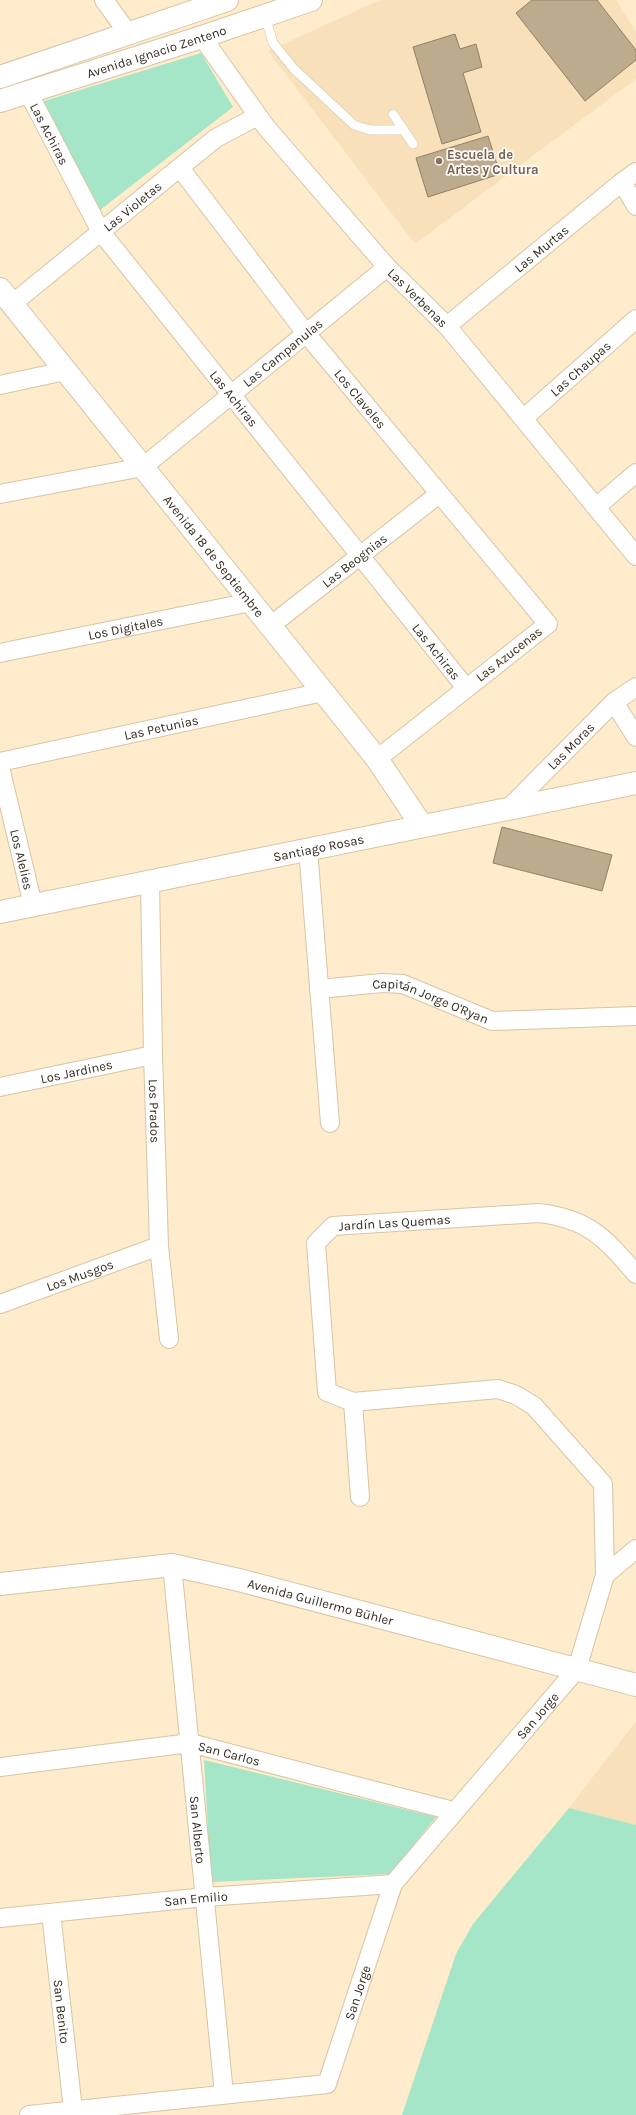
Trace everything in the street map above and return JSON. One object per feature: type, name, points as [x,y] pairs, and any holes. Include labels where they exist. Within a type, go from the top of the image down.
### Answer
[{"type":"street","points":[[104,0],[128,33]]},
{"type":"street","name":"Avenida Ignacio Zenteno","points":[[0,77],[227,0]]},
{"type":"street","name":"Avenida Ignacio Zenteno","points":[[0,101],[265,16],[289,4],[311,0]]},
{"type":"street","name":"Las Verbenas","points":[[202,37],[258,116],[387,267],[447,326],[636,556]]},
{"type":"street","name":"Las Achiras","points":[[28,92],[101,232],[466,688]]},
{"type":"street","name":"Las Violetas","points":[[6,297],[101,232],[216,138],[258,116]]},
{"type":"street","name":"Los Claveles","points":[[180,168],[305,332],[548,624]]},
{"type":"street","points":[[629,177],[636,206]]},
{"type":"street","name":"Las Murtas","points":[[447,326],[629,177]]},
{"type":"street","name":"Las Campanulas","points":[[0,494],[142,467],[305,332],[387,267]]},
{"type":"street","name":"Avenida 18 de Septiembre","points":[[6,297],[377,759],[422,826]]},
{"type":"street","name":"Las Chaupas","points":[[524,418],[636,319]]},
{"type":"street","points":[[0,385],[65,371]]},
{"type":"street","points":[[596,507],[636,473]]},
{"type":"street","name":"Las Beognias","points":[[270,626],[439,494]]},
{"type":"street","name":"Los Digitales","points":[[0,653],[251,602]]},
{"type":"street","name":"Las Azucenas","points":[[377,759],[548,624]]},
{"type":"street","name":"Las Moras","points":[[508,809],[614,702],[636,688]]},
{"type":"street","name":"Las Petunias","points":[[0,762],[323,692]]},
{"type":"street","points":[[614,702],[636,737]]},
{"type":"street","name":"Los Alelies","points":[[0,767],[33,905]]},
{"type":"street","name":"Santiago Rosas","points":[[0,912],[636,783]]},
{"type":"street","points":[[308,849],[330,1123]]},
{"type":"street","name":"Los Prados","points":[[150,881],[153,1056],[159,1246],[169,1339]]},
{"type":"street","name":"Capitán Jorge O'Ryan","points":[[319,989],[382,983],[403,984],[492,1022],[636,1016]]},
{"type":"street","name":"Los Jardines","points":[[0,1087],[153,1056]]},
{"type":"street","name":"Jardín Las Quemas","points":[[577,1669],[605,1576],[603,1484],[534,1406],[525,1400],[498,1390],[354,1402],[327,1392],[316,1243],[333,1226],[523,1213],[555,1215],[570,1219],[596,1232],[608,1242],[636,1274]]},
{"type":"street","name":"Los Musgos","points":[[0,1304],[159,1246]]},
{"type":"street","points":[[354,1402],[360,1497]]},
{"type":"street","points":[[605,1576],[636,1549]]},
{"type":"street","name":"Avenida Guillermo Bühler","points":[[0,1584],[172,1565],[239,1580],[636,1685]]},
{"type":"street","name":"San Alberto","points":[[172,1565],[224,2094]]},
{"type":"street","name":"San Jorge","points":[[29,2115],[327,2084],[393,1884],[577,1669]]},
{"type":"street","name":"San Carlos","points":[[0,1767],[190,1743],[454,1812]]},
{"type":"street","name":"San Emilio","points":[[0,1918],[205,1897],[393,1884]]},
{"type":"street","name":"San Benito","points":[[51,1913],[73,2110]]},
{"type":"lane","points":[[265,16],[273,43],[294,69],[354,125],[370,130],[404,130]]},
{"type":"lane","points":[[393,114],[413,144]]},
{"type":"shaded area","name":"Escuela de Artes y Cultura","points":[[380,0],[616,0],[636,32],[636,79],[415,244],[268,51]]},
{"type":"shaded area","points":[[636,1721],[636,1825],[569,1808]]},
{"type":"green space","points":[[201,53],[233,107],[100,210],[41,102]]},
{"type":"green space","points":[[204,1760],[436,1817],[390,1874],[211,1882]]},
{"type":"green space","points":[[569,1808],[636,1825],[636,2115],[402,2115],[456,1954],[473,1924]]},
{"type":"building","points":[[532,0],[597,0],[636,50],[636,60],[585,101],[516,13]]},
{"type":"building","points":[[455,34],[460,49],[476,44],[482,67],[463,73],[481,132],[442,144],[413,47]]},
{"type":"building","points":[[488,136],[500,174],[428,197],[416,158]]},
{"type":"building","points":[[502,827],[612,855],[602,891],[493,863]]},
{"type":"place","name":"Escuela de Artes y Cultura","points":[[439,161]]}]
